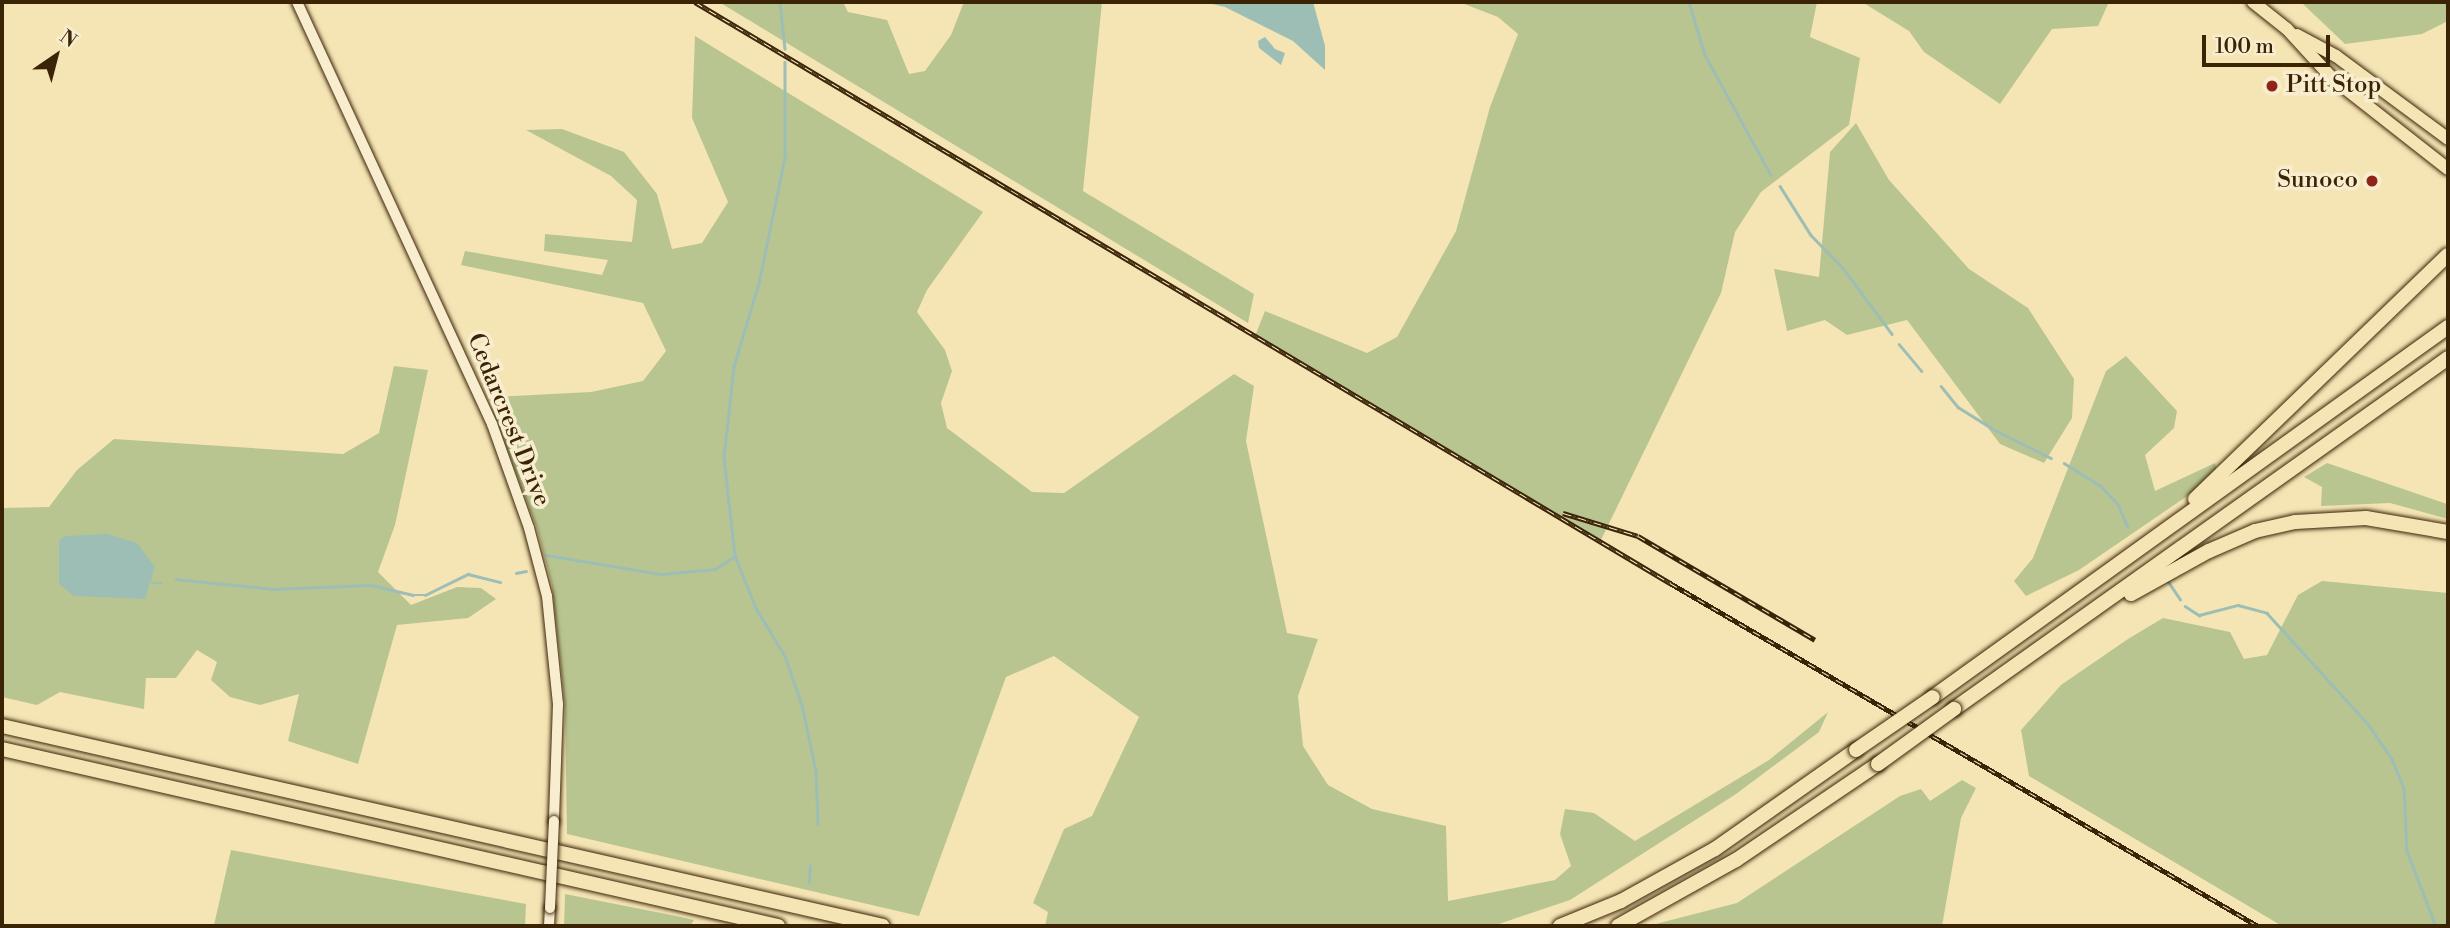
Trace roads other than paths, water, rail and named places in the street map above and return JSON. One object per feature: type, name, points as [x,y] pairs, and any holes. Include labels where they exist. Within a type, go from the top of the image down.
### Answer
[{"type":"highway","points":[[2157,534],[2448,255]]},
{"type":"highway","points":[[1560,926],[1621,901],[1715,849],[1933,697],[2448,327]]},
{"type":"highway","points":[[1618,926],[1727,867],[1878,764],[2448,358]]},
{"type":"highway","points":[[2040,650],[2176,568],[2255,531],[2305,520],[2356,518],[2448,532]]},
{"type":"highway","points":[[2,726],[883,926]]},
{"type":"highway","points":[[2,749],[778,926]]},
{"type":"main road","points":[[2253,2],[2287,29],[2336,57],[2448,139]]},
{"type":"main road","points":[[2287,29],[2332,78],[2448,169]]},
{"type":"street","name":"Cedarcrest Drive","points":[[297,2],[492,424],[529,528],[547,596],[558,704],[550,926]]},
{"type":"water","points":[[1204,2],[1313,2],[1325,46],[1325,70],[1293,41],[1225,7]]},
{"type":"water","points":[[1265,37],[1275,49],[1285,53],[1281,65],[1259,48],[1258,41]]},
{"type":"water","points":[[107,534],[137,543],[155,567],[145,599],[74,596],[59,584],[59,541],[64,536]]},
{"type":"waterway","points":[[780,2],[785,49]]},
{"type":"waterway","points":[[1689,2],[1705,55],[1771,175]]},
{"type":"waterway","points":[[785,62],[785,158],[759,283],[734,367],[724,457],[735,556],[756,608],[785,656],[802,705],[816,771],[818,824]]},
{"type":"waterway","points":[[1780,186],[1811,235],[1843,268],[1892,334]]},
{"type":"waterway","points":[[1899,344],[1922,371]]},
{"type":"waterway","points":[[1941,386],[1958,407],[1991,428],[2051,458]]},
{"type":"waterway","points":[[2064,463],[2101,486],[2118,504],[2128,527]]},
{"type":"waterway","points":[[546,555],[661,574],[715,569],[735,556]]},
{"type":"waterway","points":[[516,573],[526,571]]},
{"type":"waterway","points":[[176,579],[272,589],[371,585],[413,595],[425,595],[468,574],[500,582]]},
{"type":"waterway","points":[[2168,581],[2180,599]]},
{"type":"waterway","points":[[152,583],[162,583]]},
{"type":"waterway","points":[[2185,606],[2199,615],[2238,605],[2267,613],[2368,724],[2392,759],[2404,788],[2407,851],[2436,926]]},
{"type":"waterway","points":[[809,883],[810,866]]},
{"type":"railway","points":[[695,2],[1670,583],[2258,926]]},
{"type":"railway","points":[[1563,513],[1638,536],[1815,640]]},
{"type":"place","name":"Pitt Stop","points":[[2272,86]]},
{"type":"place","name":"Sunoco","points":[[2372,181]]}]
